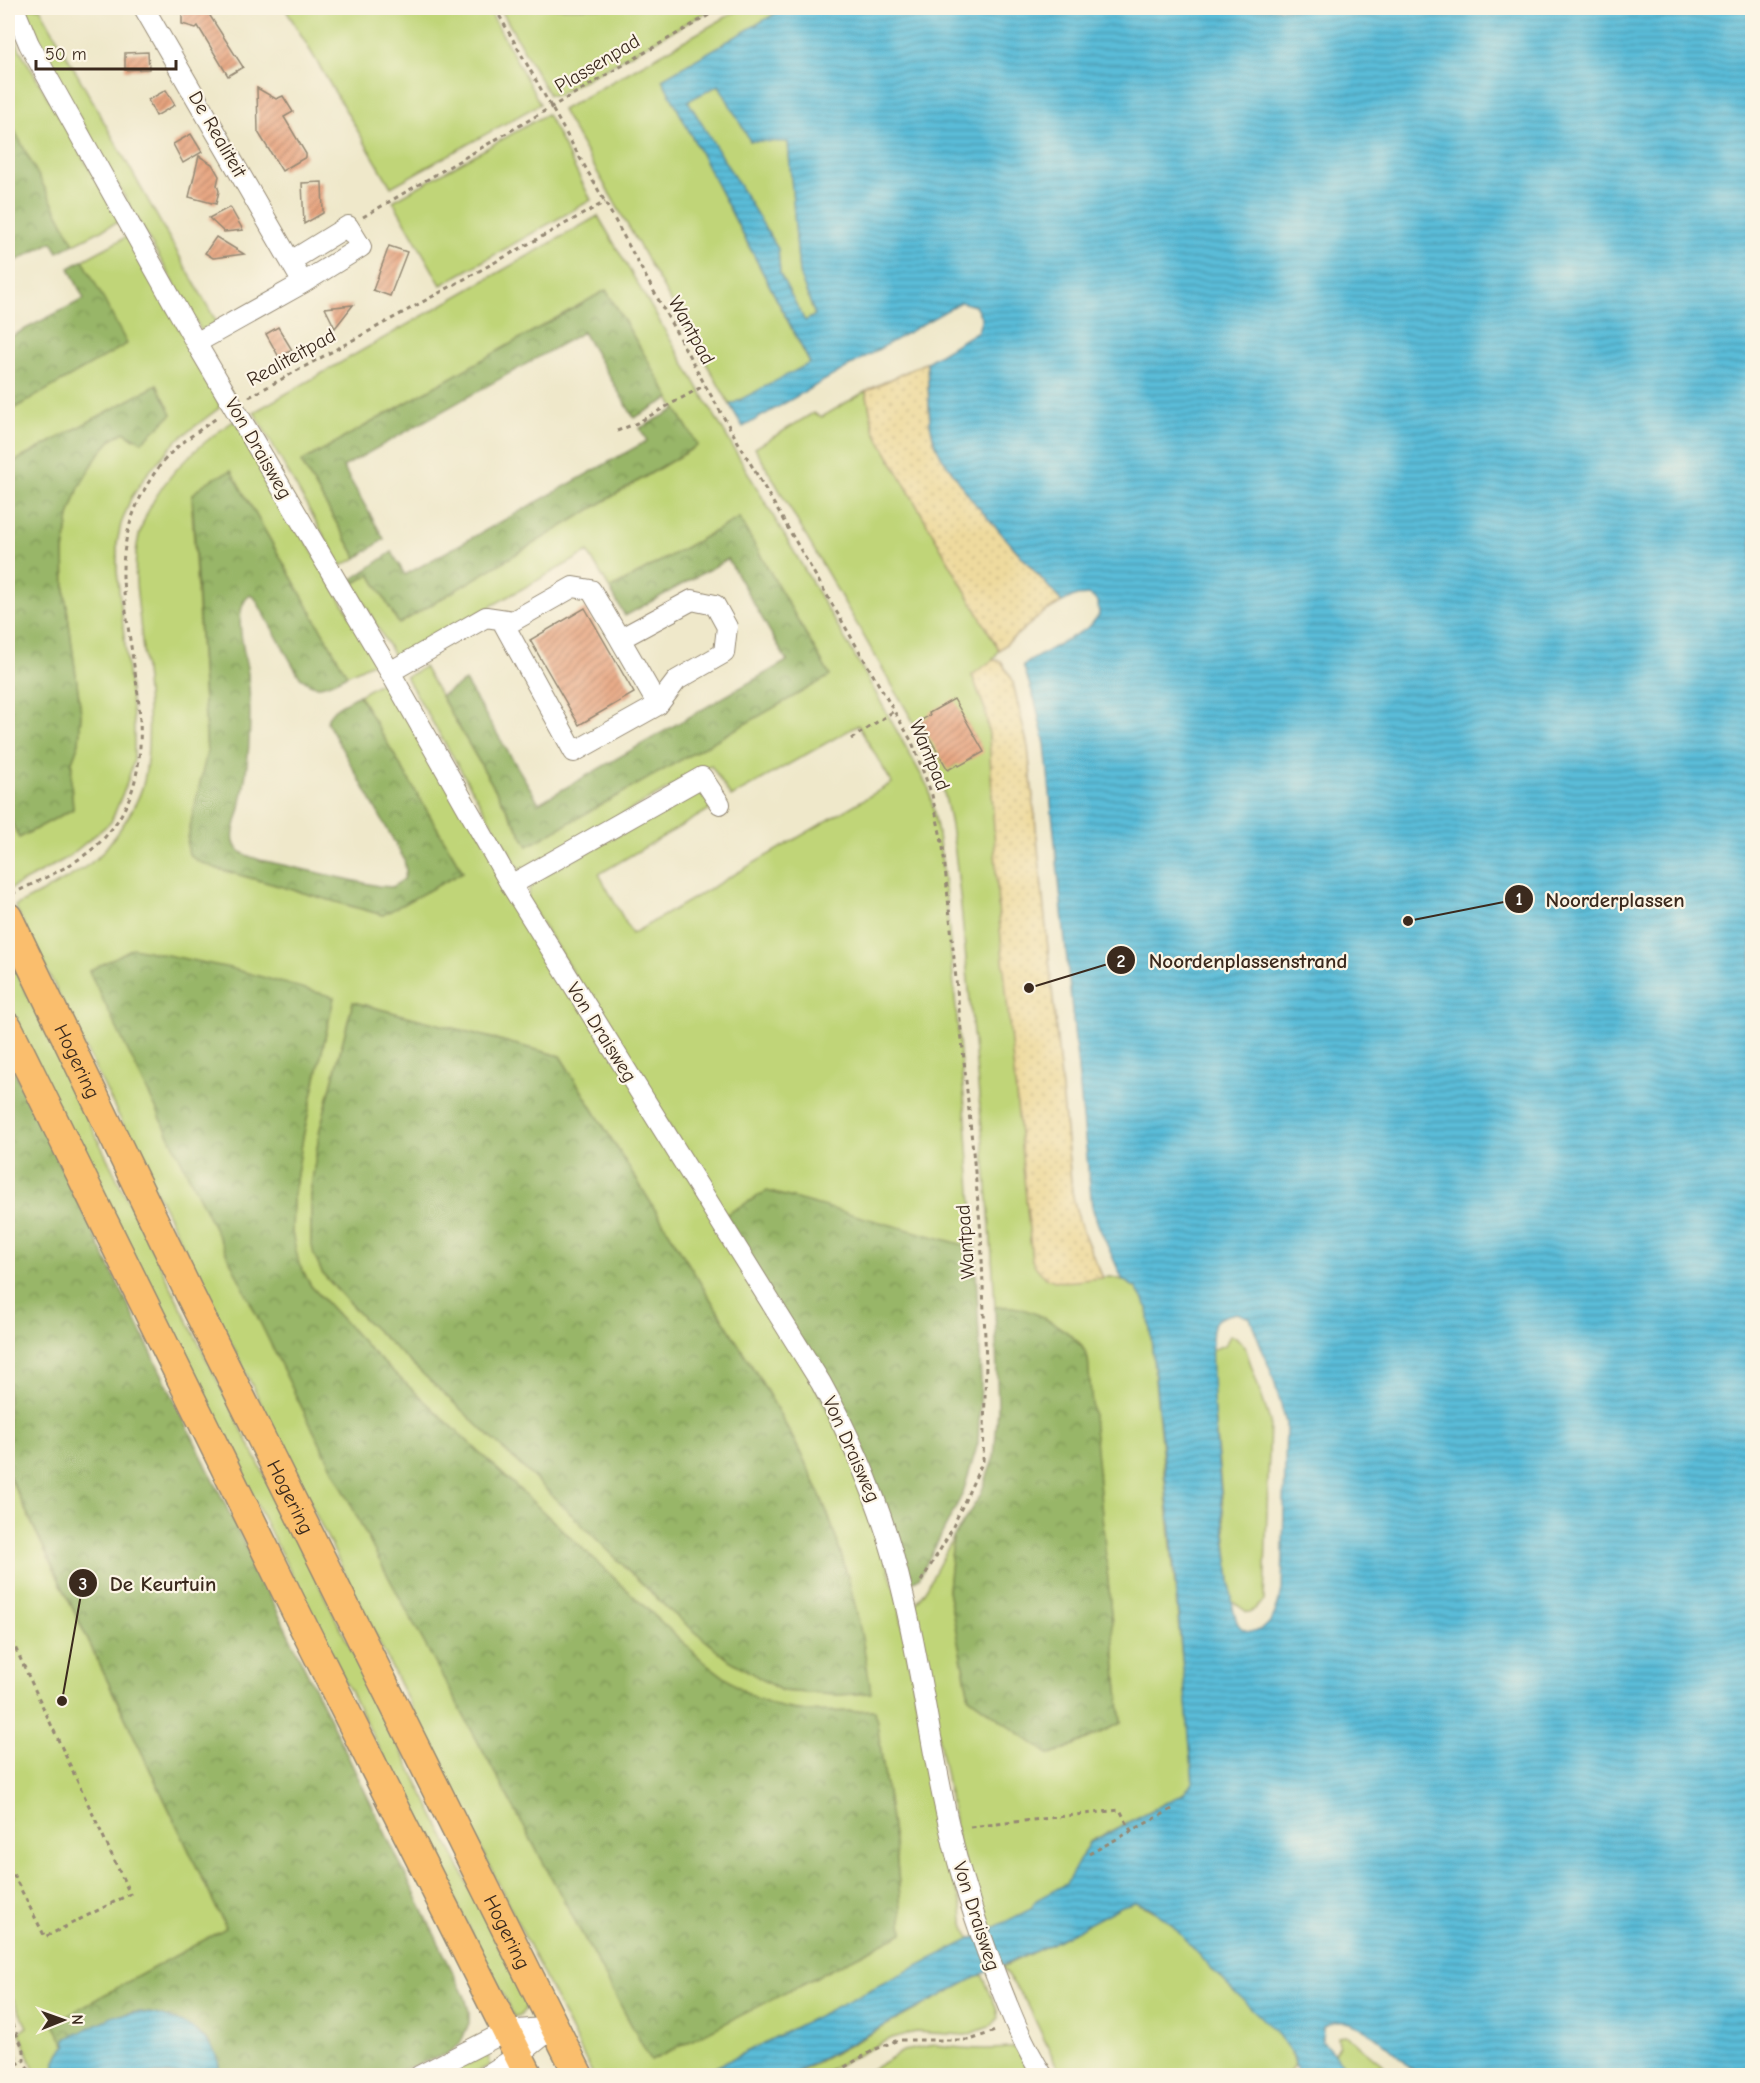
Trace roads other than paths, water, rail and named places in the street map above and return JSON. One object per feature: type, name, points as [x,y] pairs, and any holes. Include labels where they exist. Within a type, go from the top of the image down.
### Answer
[{"type":"highway","name":"Hogering","points":[[8,917],[191,1297],[579,2076]]},
{"type":"highway","points":[[8,1027],[299,1618],[518,2054]]},
{"type":"street","name":"Von Draisweg","points":[[14,8],[29,44],[196,343],[390,672],[512,885],[826,1392],[862,1463],[882,1519],[903,1592],[949,1830],[975,1921],[1014,2023],[1043,2076]]},
{"type":"street","name":"De Realiteit","points":[[144,8],[303,283]]},
{"type":"street","points":[[196,343],[303,283],[361,247],[348,226],[291,261]]},
{"type":"street","points":[[390,672],[486,617],[513,621],[573,588],[591,590],[658,705]]},
{"type":"street","points":[[501,620],[574,752],[658,705],[677,680],[724,653],[727,627],[715,605],[692,600],[621,639]]},
{"type":"street","points":[[512,885],[702,777],[720,804]]},
{"type":"street","points":[[486,2076],[554,2027]]},
{"type":"street","points":[[419,2076],[518,2054],[554,2027]]},
{"type":"water","points":[[785,8],[1752,8],[1752,2075],[1419,2075],[1374,2036],[1348,2023],[1335,2022],[1323,2027],[1322,2041],[1353,2075],[1298,2075],[1293,2055],[1275,2031],[1224,1982],[1169,1922],[1149,1907],[1135,1902],[1122,1906],[1049,1945],[982,1974],[791,2075],[700,2075],[1031,1909],[1036,1900],[1066,1884],[1089,1843],[1183,1794],[1193,1782],[1148,1308],[1136,1288],[1123,1280],[1092,1207],[1045,744],[1035,701],[1023,665],[1089,627],[1099,615],[1098,602],[1090,595],[1074,596],[1062,602],[972,500],[941,456],[934,441],[930,424],[927,362],[978,331],[982,318],[975,306],[961,302],[743,427],[730,405],[810,363],[662,79]],"holes":[[[719,85],[750,141],[788,142],[799,273],[815,315],[805,321],[780,274],[778,249],[688,101]],[[1237,1313],[1250,1318],[1273,1377],[1286,1423],[1282,1590],[1276,1611],[1269,1623],[1258,1630],[1251,1631],[1240,1627],[1233,1608],[1217,1457],[1212,1368],[1212,1337],[1216,1321],[1223,1316]]]},
{"type":"water","points":[[138,2012],[180,2022],[203,2037],[218,2060],[220,2075],[54,2075],[57,2059],[66,2046],[66,2039],[114,2016]]},
{"type":"place","name":"Noorderplassen","points":[[1408,921]]},
{"type":"place","name":"Noordenplassenstrand","points":[[1029,988]]},
{"type":"place","name":"De Keurtuin","points":[[62,1701]]}]
